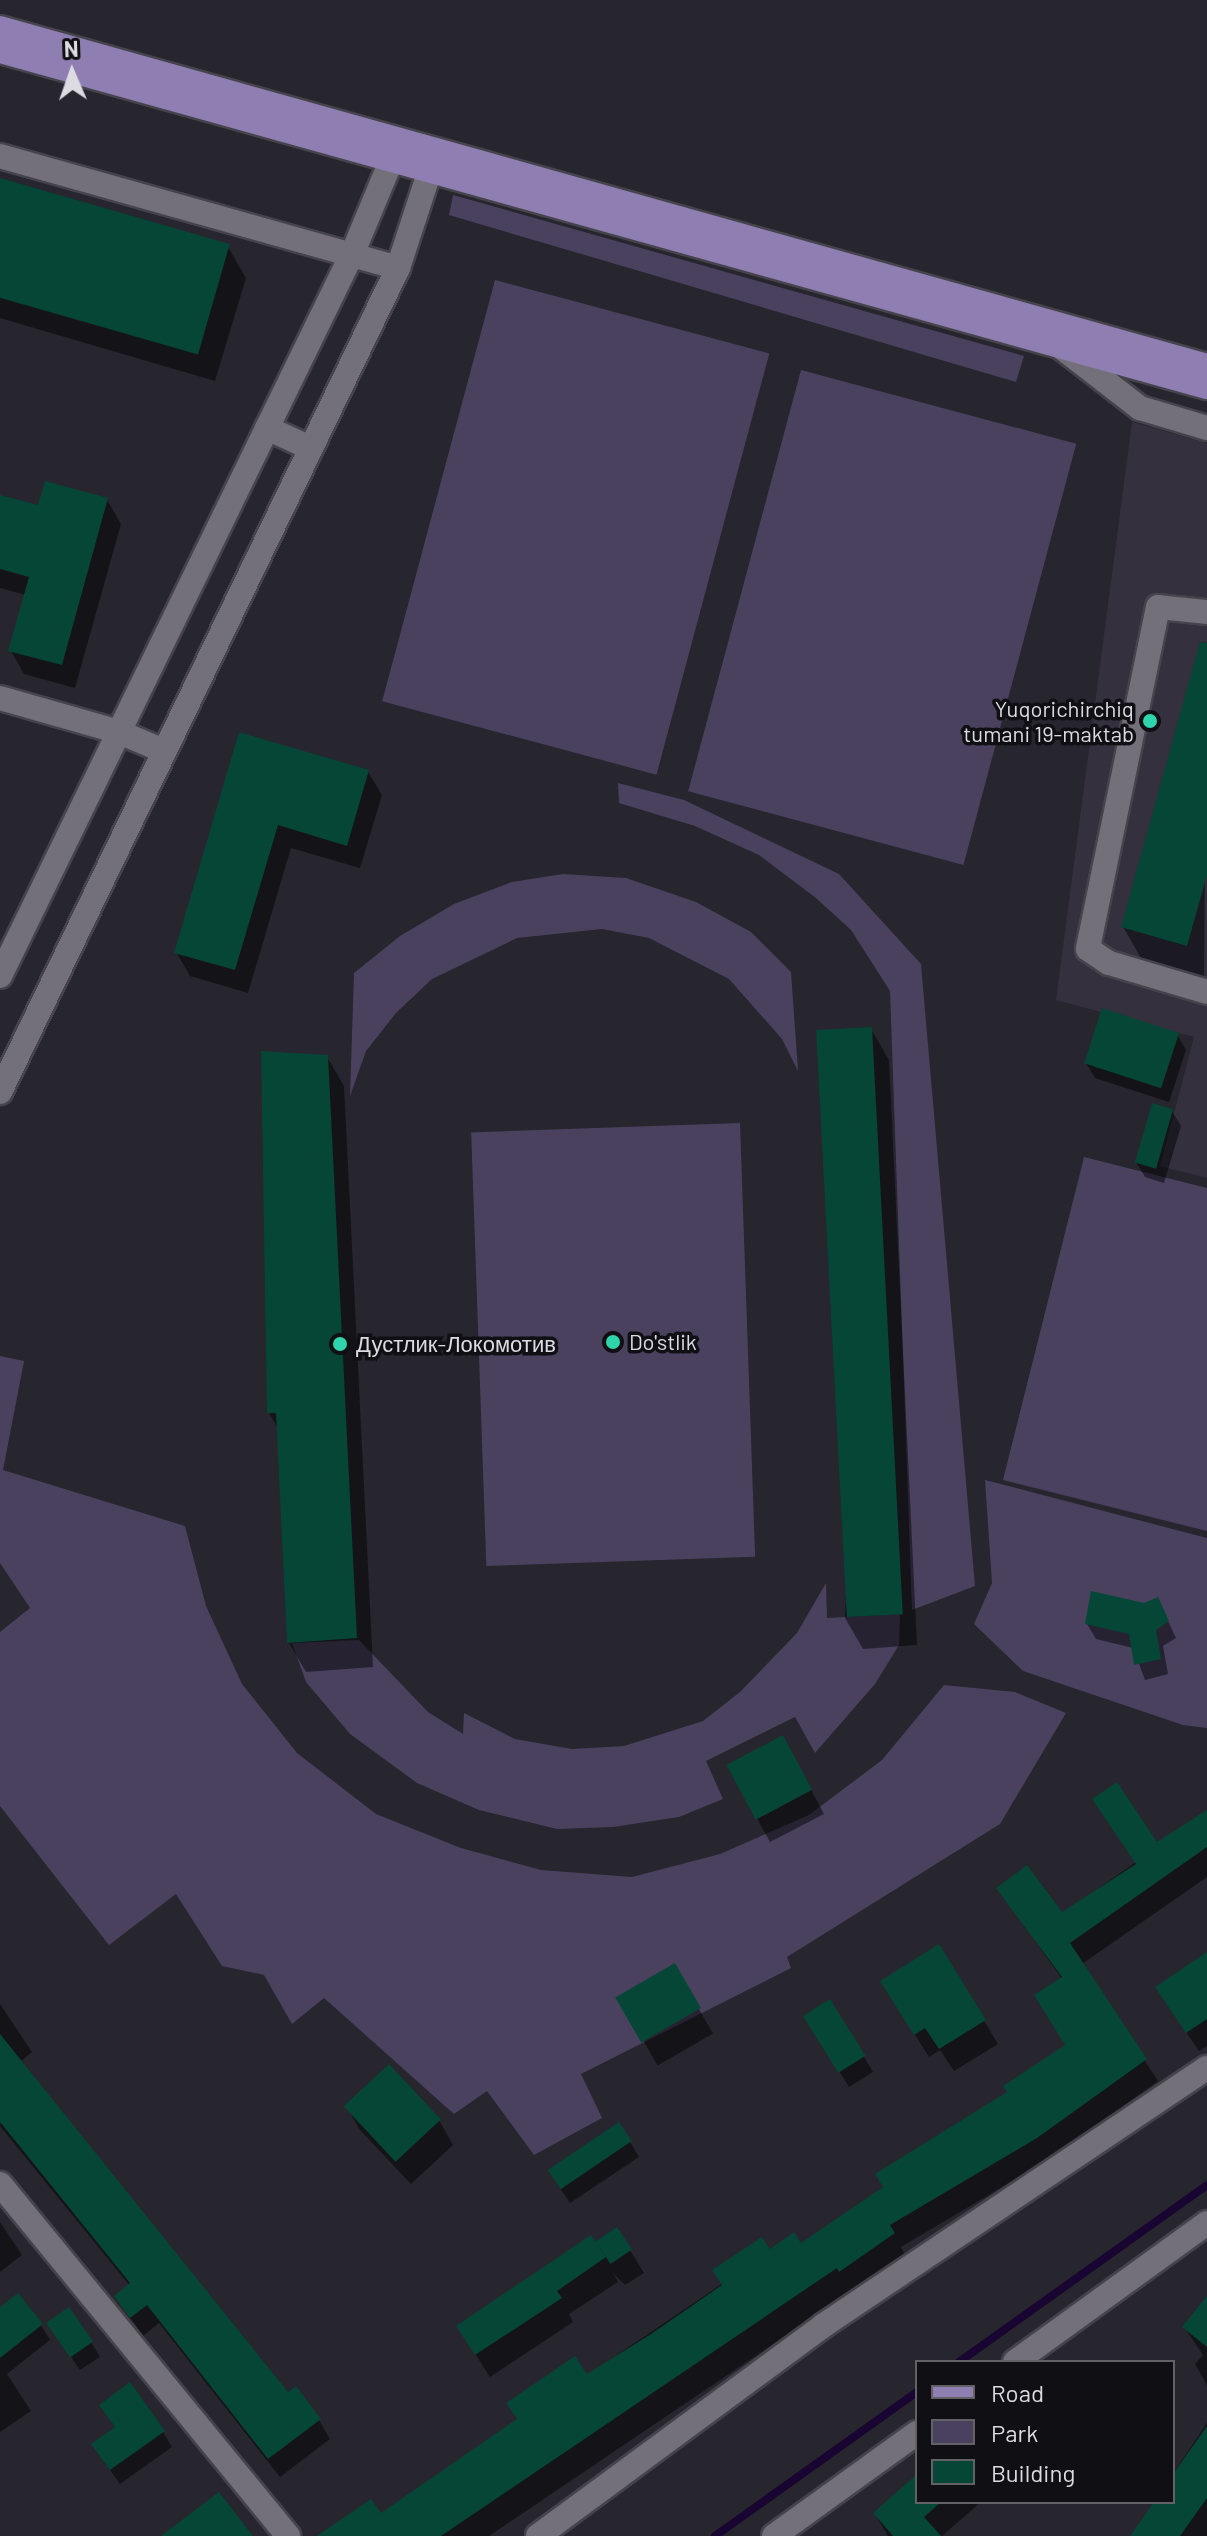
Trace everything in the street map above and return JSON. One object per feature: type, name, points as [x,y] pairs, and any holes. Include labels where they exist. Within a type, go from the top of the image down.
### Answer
[{"type":"main road","points":[[0,28],[396,150],[1207,387]]},
{"type":"main road","points":[[0,51],[396,150]]},
{"type":"main road","points":[[434,161],[1207,366]]},
{"type":"street","points":[[0,976],[353,252],[396,150]]},
{"type":"street","points":[[0,156],[353,252],[398,268]]},
{"type":"street","points":[[0,1092],[398,268],[434,161]]},
{"type":"street","points":[[1056,343],[1140,408],[1207,428]]},
{"type":"street","points":[[267,428],[310,448]]},
{"type":"street","points":[[1206,988],[1109,963],[1088,949],[1158,607],[1207,612]]},
{"type":"street","points":[[0,698],[119,732],[164,751]]},
{"type":"street","points":[[538,2536],[824,2325],[1207,2068]]},
{"type":"street","points":[[0,2184],[288,2536]]},
{"type":"street","points":[[1018,2360],[1207,2223]]},
{"type":"street","points":[[774,2536],[915,2434]]},
{"type":"shaded area","name":"Yuqorichirchiq tumani 19-maktab","points":[[1132,422],[1207,443],[1207,1178],[1160,1166],[1194,1037],[1056,1000]]},
{"type":"green space","points":[[453,195],[1024,356],[1016,382],[449,215]]},
{"type":"green space","points":[[495,280],[769,354],[656,775],[382,701]]},
{"type":"green space","points":[[801,370],[1076,444],[963,865],[688,791]]},
{"type":"green space","points":[[618,783],[684,800],[839,874],[921,964],[975,1586],[912,1610],[890,991],[851,930],[816,898],[759,855],[695,826],[619,803]]},
{"type":"green space","points":[[563,874],[626,878],[696,902],[751,932],[791,972],[798,1071],[782,1039],[729,979],[649,938],[602,929],[517,938],[432,979],[396,1013],[366,1051],[350,1096],[354,973],[400,936],[454,904],[512,882]]},
{"type":"green space","name":"Do'stlik","points":[[740,1123],[755,1557],[486,1566],[471,1132]]},
{"type":"green space","points":[[1084,1157],[1207,1188],[1207,1531],[1003,1480]]},
{"type":"green space","points":[[0,1356],[24,1361],[3,1470],[185,1526],[206,1606],[242,1684],[297,1753],[376,1814],[461,1848],[541,1870],[632,1877],[720,1854],[809,1815],[882,1760],[944,1685],[1015,1692],[1066,1713],[1000,1824],[787,1957],[791,1968],[581,2074],[602,2118],[534,2155],[487,2091],[454,2114],[324,1998],[292,2024],[264,1975],[222,1966],[176,1894],[109,1945],[0,1806],[0,1632],[30,1608],[0,1563]]},
{"type":"green space","points":[[985,1480],[1207,1538],[1207,1728],[1183,1725],[1023,1671],[974,1624],[992,1583]]},
{"type":"green space","points":[[826,1583],[827,1618],[900,1614],[899,1645],[875,1684],[815,1753],[795,1717],[706,1761],[723,1799],[679,1817],[613,1827],[557,1829],[479,1810],[417,1783],[350,1734],[306,1682],[292,1643],[359,1640],[428,1712],[463,1734],[464,1713],[515,1739],[572,1749],[624,1746],[703,1721],[740,1692],[797,1633]]},
{"type":"building","points":[[0,178],[230,244],[198,354],[0,298]]},
{"type":"building","points":[[45,481],[108,498],[62,665],[8,651],[29,577],[0,569],[0,495],[38,505]]},
{"type":"building","points":[[1200,642],[1207,643],[1207,875],[1187,946],[1121,927]]},
{"type":"building","points":[[239,732],[369,770],[347,846],[278,825],[235,970],[174,953]]},
{"type":"building","points":[[1102,1008],[1179,1033],[1161,1088],[1084,1063]]},
{"type":"building","points":[[872,1027],[903,1614],[847,1617],[816,1030]]},
{"type":"building","name":"Дустлик-Локомотив","points":[[261,1051],[328,1055],[357,1638],[287,1643],[276,1413],[267,1413]]},
{"type":"building","points":[[1152,1103],[1173,1109],[1156,1169],[1135,1163]]},
{"type":"building","points":[[1091,1591],[1144,1603],[1158,1597],[1169,1621],[1156,1630],[1161,1659],[1134,1665],[1129,1634],[1085,1624]]},
{"type":"building","points":[[783,1735],[812,1790],[756,1820],[726,1765]]},
{"type":"building","points":[[1117,1782],[1157,1842],[1207,1810],[1207,1847],[1070,1943],[1147,2059],[1037,2138],[890,2225],[895,2233],[839,2272],[837,2268],[441,2536],[317,2536],[371,2499],[381,2513],[517,2419],[506,2403],[575,2356],[587,2374],[651,2334],[722,2285],[712,2270],[762,2237],[770,2249],[794,2232],[801,2243],[883,2187],[875,2174],[1007,2092],[1003,2086],[1065,2045],[1034,1995],[1062,1977],[996,1888],[1027,1865],[1062,1912],[1136,1864],[1092,1799]]},
{"type":"building","points":[[939,1944],[986,2020],[939,2049],[925,2028],[914,2035],[880,1981]]},
{"type":"building","points":[[1207,1952],[1207,2019],[1186,2033],[1155,1987]]},
{"type":"building","points":[[675,1963],[701,2008],[641,2043],[615,1998]]},
{"type":"building","points":[[830,1999],[866,2056],[838,2073],[803,2016]]},
{"type":"building","points":[[0,2034],[288,2392],[296,2386],[321,2419],[268,2459],[147,2305],[130,2318],[114,2296],[130,2283],[0,2122]]},
{"type":"building","points":[[389,2064],[441,2120],[395,2162],[344,2106]]},
{"type":"building","points":[[619,2122],[632,2141],[561,2189],[548,2170]]},
{"type":"building","points":[[617,2227],[632,2249],[611,2264],[595,2242]]},
{"type":"building","points":[[591,2235],[606,2257],[557,2291],[562,2298],[475,2355],[456,2326]]},
{"type":"building","points":[[18,2293],[43,2324],[0,2358],[0,2307]]},
{"type":"building","points":[[1207,2296],[1207,2347],[1182,2327]]},
{"type":"building","points":[[69,2307],[93,2341],[70,2357],[46,2323]]},
{"type":"building","points":[[130,2382],[165,2431],[110,2470],[91,2444],[115,2427],[99,2405]]},
{"type":"building","points":[[1207,2426],[1207,2498],[1180,2536],[1130,2536],[1153,2504],[1175,2504],[1175,2471]]},
{"type":"building","points":[[915,2476],[915,2504],[939,2504],[924,2517],[941,2536],[893,2536],[873,2513]]},
{"type":"building","points":[[219,2492],[253,2536],[161,2536]]},
{"type":"waterway","points":[[962,2360],[1207,2185]]},
{"type":"waterway","points":[[715,2536],[915,2393]]},
{"type":"place","name":"Yuqorichirchiq tumani 19-maktab","points":[[1150,721]]},
{"type":"place","name":"Do'stlik","points":[[613,1342]]},
{"type":"place","name":"Дустлик-Локомотив","points":[[340,1344]]}]
